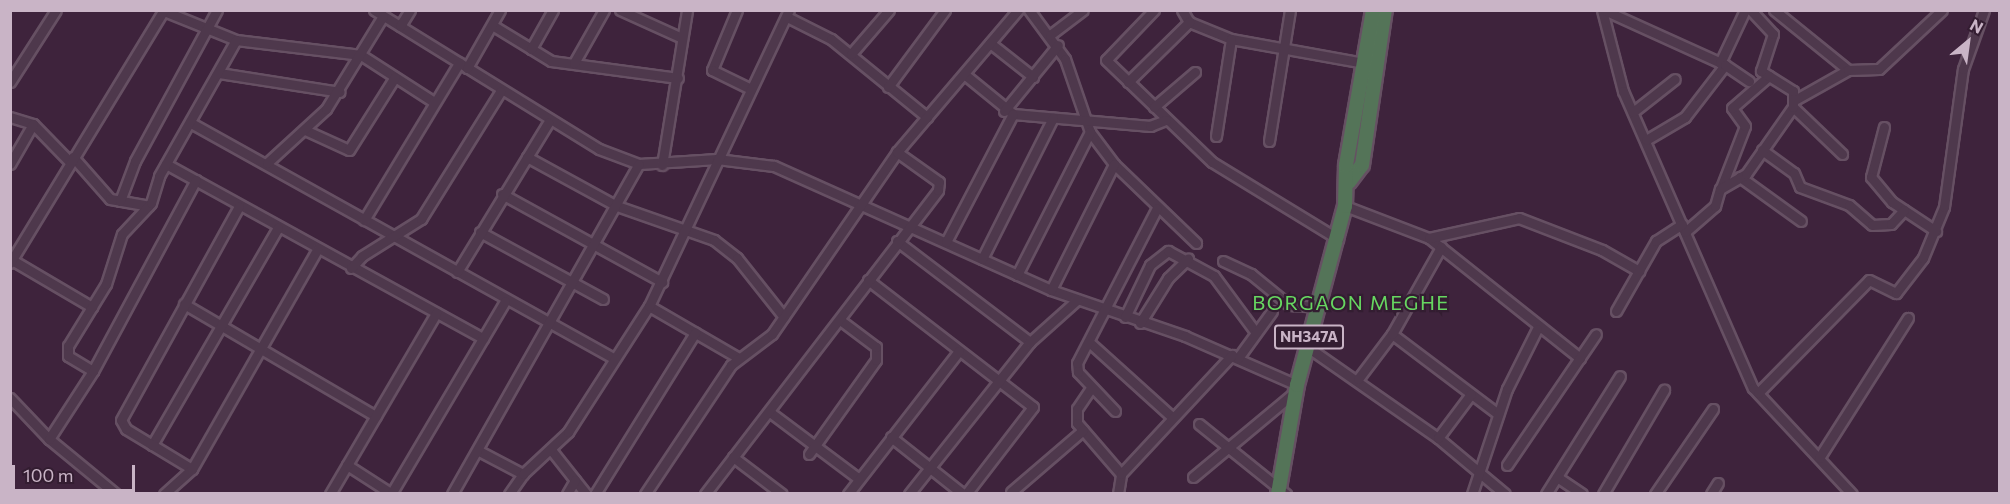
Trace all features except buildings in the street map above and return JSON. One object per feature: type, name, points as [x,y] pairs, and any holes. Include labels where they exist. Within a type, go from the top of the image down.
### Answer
[{"type":"highway","name":"NH347A","points":[[1281,492],[1296,389],[1316,307],[1338,239],[1345,206],[1349,182],[1346,165],[1373,10]]},
{"type":"highway","name":"NH347A","points":[[1349,182],[1362,165],[1385,10]]},
{"type":"street","points":[[10,82],[56,10]]},
{"type":"street","points":[[120,201],[135,161],[217,10]]},
{"type":"street","points":[[374,10],[463,65],[549,123],[639,164],[662,165],[717,159],[774,166],[860,202],[1051,290],[1235,356],[1296,389],[1193,477]]},
{"type":"street","points":[[400,26],[410,10]]},
{"type":"street","points":[[531,49],[553,10]]},
{"type":"street","points":[[574,63],[604,10]]},
{"type":"street","points":[[620,10],[682,38]]},
{"type":"street","points":[[662,165],[678,78],[687,10]]},
{"type":"street","points":[[737,10],[712,70],[752,88]]},
{"type":"street","points":[[851,54],[890,10]]},
{"type":"street","points":[[888,87],[945,10]]},
{"type":"street","points":[[645,494],[737,357],[764,343],[897,152],[1018,10]]},
{"type":"street","points":[[1029,10],[1058,45],[1090,132],[1114,164],[1157,208],[1196,243]]},
{"type":"street","points":[[1050,35],[1083,10]]},
{"type":"street","points":[[1154,10],[1105,57],[1166,120],[1212,162],[1338,239]]},
{"type":"street","points":[[1269,141],[1290,10]]},
{"type":"street","points":[[1603,10],[1722,64],[1749,81]]},
{"type":"street","points":[[1603,10],[1633,112],[1758,393],[1851,494]]},
{"type":"street","points":[[1646,140],[1685,117],[1722,64],[1745,10]]},
{"type":"street","points":[[1750,10],[1773,34],[1761,70],[1793,91],[1793,104],[1842,154]]},
{"type":"street","points":[[1774,10],[1848,70]]},
{"type":"street","points":[[1720,189],[1740,177],[1762,150],[1793,104],[1848,70],[1879,69],[1942,10]]},
{"type":"street","points":[[1758,393],[1869,280],[1900,291],[1936,231],[1944,207],[1963,69],[1984,10]]},
{"type":"street","points":[[92,307],[11,261],[164,11],[206,32],[236,40],[362,55],[434,102]]},
{"type":"street","points":[[364,220],[434,102],[492,25],[498,11]]},
{"type":"street","points":[[1182,11],[1189,22],[1230,39],[1283,51],[1365,63]]},
{"type":"street","points":[[510,494],[522,474],[552,451],[649,306],[788,14],[851,54],[927,117]]},
{"type":"street","points":[[267,163],[305,130],[340,92],[384,16]]},
{"type":"street","points":[[1128,82],[1189,22]]},
{"type":"street","points":[[492,25],[551,61],[678,78]]},
{"type":"street","points":[[1216,136],[1230,39]]},
{"type":"street","points":[[93,371],[66,353],[115,265],[122,234],[148,206],[166,164],[236,40]]},
{"type":"street","points":[[990,43],[1033,77]]},
{"type":"street","points":[[946,242],[1009,112],[1058,45]]},
{"type":"street","points":[[1154,107],[1195,72]]},
{"type":"street","points":[[219,73],[340,92]]},
{"type":"street","points":[[964,74],[1009,112],[1150,126],[1166,120]]},
{"type":"street","points":[[1616,311],[1656,242],[1684,228],[1715,206],[1746,126],[1732,108],[1769,76]]},
{"type":"street","points":[[305,130],[349,150],[395,77]]},
{"type":"street","points":[[1633,112],[1675,79]]},
{"type":"street","points":[[351,268],[362,256],[396,237],[431,207],[500,92]]},
{"type":"street","points":[[10,117],[33,124],[105,195],[120,201],[148,206]]},
{"type":"street","points":[[982,259],[1053,118]]},
{"type":"street","points":[[191,123],[267,163],[505,301],[614,358]]},
{"type":"street","points":[[457,272],[502,194],[549,123]]},
{"type":"street","points":[[10,164],[33,124]]},
{"type":"street","points":[[1884,127],[1871,177],[1904,210],[1936,231]]},
{"type":"street","points":[[1017,275],[1090,132]]},
{"type":"street","points":[[1762,150],[1794,173],[1800,187],[1849,205],[1865,222],[1891,224],[1904,210]]},
{"type":"street","points":[[705,494],[771,413],[940,184],[897,152]]},
{"type":"street","points":[[527,157],[617,206],[724,247],[784,317]]},
{"type":"street","points":[[166,164],[317,250],[483,338]]},
{"type":"street","points":[[452,494],[552,325],[639,164]]},
{"type":"street","points":[[1051,290],[1114,164]]},
{"type":"street","points":[[1740,177],[1801,221]]},
{"type":"street","points":[[49,440],[93,371],[196,180]]},
{"type":"street","points":[[502,194],[662,282]]},
{"type":"street","points":[[192,469],[152,445],[121,420],[239,206]]},
{"type":"street","points":[[1345,206],[1429,238],[1537,328],[1580,358]]},
{"type":"street","points":[[1115,411],[1091,388],[1077,368],[1157,208]]},
{"type":"street","points":[[1429,238],[1519,218],[1602,250],[1639,271]]},
{"type":"street","points":[[152,445],[220,324],[278,228]]},
{"type":"street","points":[[480,232],[603,299]]},
{"type":"street","points":[[897,241],[1030,342]]},
{"type":"street","points":[[1358,379],[1392,334],[1441,247]]},
{"type":"street","points":[[164,494],[192,469],[317,250]]},
{"type":"street","points":[[1125,317],[1159,254],[1168,250],[1188,259],[1234,297],[1254,330]]},
{"type":"street","points":[[1140,323],[1168,278],[1188,259]]},
{"type":"street","points":[[1223,261],[1251,274],[1289,305],[1316,307]]},
{"type":"street","points":[[868,280],[1031,404],[1033,412],[964,494],[927,468],[891,437]]},
{"type":"street","points":[[909,494],[927,468],[1030,342],[1077,300]]},
{"type":"street","points":[[347,465],[391,493],[505,301]]},
{"type":"street","points":[[184,304],[376,416]]},
{"type":"street","points":[[649,306],[737,357]]},
{"type":"street","points":[[1118,494],[1121,474],[1172,417],[1235,356],[1254,330],[1272,311]]},
{"type":"street","points":[[330,494],[436,314]]},
{"type":"street","points":[[1819,458],[1908,318]]},
{"type":"street","points":[[809,454],[878,353],[840,320]]},
{"type":"street","points":[[1472,494],[1498,414],[1537,328]]},
{"type":"street","points":[[596,494],[695,333]]},
{"type":"street","points":[[1392,334],[1498,414]]},
{"type":"street","points":[[1507,465],[1596,334]]},
{"type":"street","points":[[1089,342],[1172,417]]},
{"type":"street","points":[[1306,346],[1358,379],[1438,438],[1505,494]]},
{"type":"street","points":[[848,494],[858,478],[959,351]]},
{"type":"street","points":[[1546,494],[1620,376]]},
{"type":"street","points":[[1091,388],[1076,416],[1083,430],[1121,474]]},
{"type":"street","points":[[1603,494],[1664,390]]},
{"type":"street","points":[[1438,438],[1471,394]]},
{"type":"street","points":[[11,399],[49,440],[116,494]]},
{"type":"street","points":[[1655,494],[1713,409]]},
{"type":"street","points":[[771,413],[816,444],[858,478]]},
{"type":"street","points":[[1199,424],[1281,492]]},
{"type":"street","points":[[1011,492],[1083,430]]},
{"type":"street","points":[[479,451],[522,474]]},
{"type":"street","points":[[552,451],[586,494]]},
{"type":"street","points":[[733,457],[782,494]]},
{"type":"street","points":[[1557,477],[1581,494]]},
{"type":"street","points":[[567,494],[575,480]]},
{"type":"street","points":[[1711,494],[1718,483]]},
{"type":"district","name":"BORGAON MEGHE","points":[[1351,302]]}]
